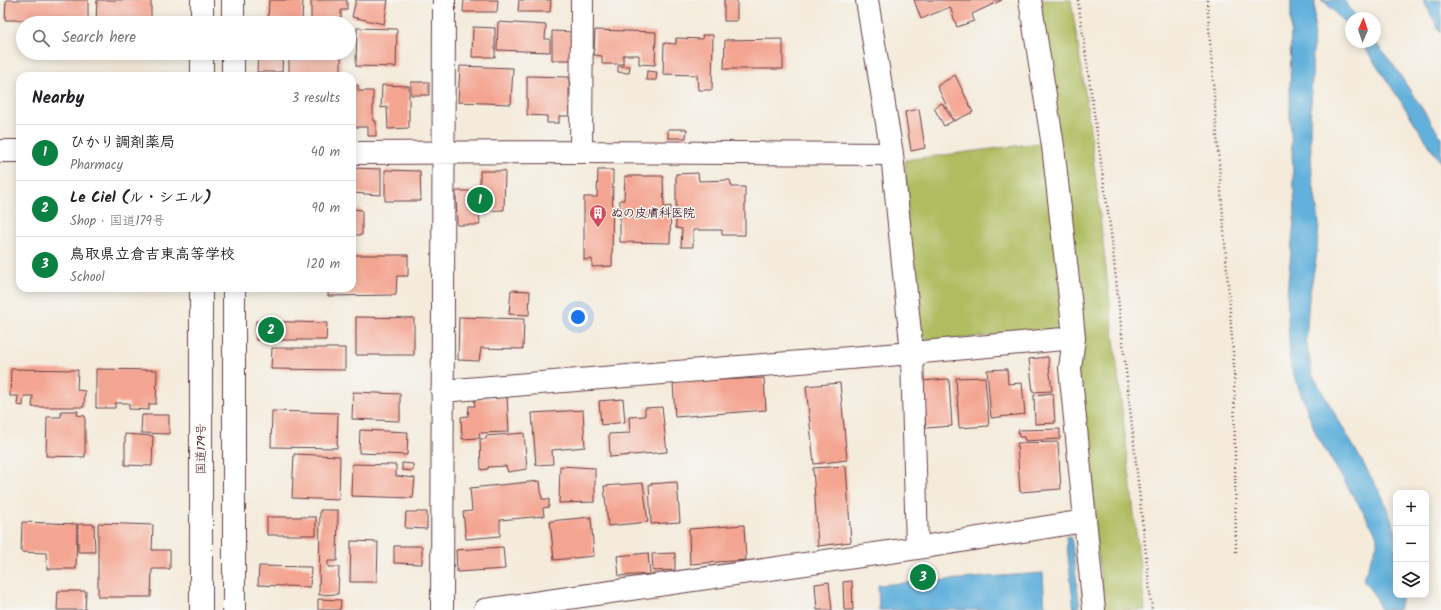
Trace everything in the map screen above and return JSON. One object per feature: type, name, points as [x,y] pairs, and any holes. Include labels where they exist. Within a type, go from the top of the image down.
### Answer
[{"type":"main road","points":[[202,0],[202,16]]},
{"type":"main road","points":[[233,0],[233,16]]},
{"type":"main road","points":[[442,610],[442,390],[445,153],[444,0]]},
{"type":"main road","points":[[581,152],[582,0]]},
{"type":"main road","points":[[867,0],[892,154],[912,354],[917,548]]},
{"type":"main road","points":[[1030,0],[1053,146],[1074,338],[1070,368],[1094,610]]},
{"type":"main road","points":[[202,60],[202,72]]},
{"type":"main road","points":[[233,60],[233,72]]},
{"type":"main road","points":[[0,151],[16,151]]},
{"type":"main road","points":[[356,153],[581,152],[892,154]]},
{"type":"main road","name":"国道179号","points":[[201,292],[201,610]]},
{"type":"main road","points":[[234,292],[234,610]]},
{"type":"main road","points":[[442,390],[912,354],[1074,338]]},
{"type":"main road","points":[[485,610],[917,548],[1084,521]]},
{"type":"path","points":[[1078,0],[1111,233],[1152,610]]},
{"type":"path","points":[[1207,0],[1234,366],[1236,554]]},
{"type":"green space","points":[[1037,0],[1071,0],[1088,112],[1145,610],[1104,610]]},
{"type":"green space","points":[[1047,142],[1065,319],[1053,331],[930,341],[917,331],[908,230],[905,160]]},
{"type":"water","points":[[1291,0],[1315,0],[1310,129],[1312,175],[1319,224],[1316,259],[1309,298],[1306,339],[1312,374],[1383,498],[1393,524],[1393,598],[1401,598],[1399,610],[1380,610],[1377,599],[1364,581],[1363,578],[1377,545],[1378,539],[1317,436],[1290,365],[1287,294],[1295,211],[1290,113]]},
{"type":"water","points":[[1321,0],[1344,0],[1353,12],[1345,12],[1345,24],[1325,2]]},
{"type":"water","points":[[1423,0],[1441,0],[1441,33]]},
{"type":"water","points":[[1364,48],[1380,48],[1392,63],[1441,137],[1441,163],[1391,87]]},
{"type":"water","points":[[1071,536],[1080,610],[1074,610],[1066,537]]},
{"type":"water","points":[[1043,573],[1045,610],[879,610],[878,585]]},
{"type":"building","points":[[6,0],[88,0],[88,16],[16,16],[16,20],[5,20]]},
{"type":"building","points":[[97,0],[151,0],[151,16],[96,16]]},
{"type":"building","points":[[269,0],[303,0],[302,16],[268,16]]},
{"type":"building","points":[[311,0],[347,0],[347,10],[341,10],[341,16],[311,16]]},
{"type":"building","points":[[356,0],[388,0],[384,24],[352,16]]},
{"type":"building","points":[[464,0],[498,0],[497,12],[463,12]]},
{"type":"building","points":[[519,0],[551,0],[550,12],[518,12]]},
{"type":"building","points":[[724,0],[737,0],[737,21],[724,21]]},
{"type":"building","points":[[914,0],[1002,0],[972,14],[974,21],[957,27],[950,7],[921,19]]},
{"type":"building","points":[[498,22],[546,25],[545,39],[550,39],[550,52],[497,50]]},
{"type":"building","points":[[473,27],[495,28],[495,57],[472,57]]},
{"type":"building","points":[[357,28],[397,29],[396,67],[356,66]]},
{"type":"building","points":[[595,30],[656,32],[655,65],[639,64],[639,55],[623,55],[623,64],[602,64],[602,56],[594,55]]},
{"type":"building","points":[[552,31],[573,32],[574,60],[552,60]]},
{"type":"building","points":[[702,35],[713,35],[712,90],[698,90],[697,75],[663,74],[664,43],[676,44],[676,38],[703,39]]},
{"type":"building","points":[[783,39],[783,69],[724,69],[725,40]]},
{"type":"building","points":[[258,60],[283,60],[282,72],[257,72]]},
{"type":"building","points":[[289,60],[341,60],[341,72],[289,72]]},
{"type":"building","points":[[460,66],[513,68],[511,104],[458,102]]},
{"type":"building","points":[[618,66],[630,66],[629,73],[618,72]]},
{"type":"building","points":[[647,71],[657,72],[656,80],[646,80]]},
{"type":"building","points":[[955,75],[973,112],[954,121],[937,86]]},
{"type":"building","points":[[527,76],[569,77],[569,116],[559,116],[559,123],[547,123],[547,116],[527,115]]},
{"type":"building","points":[[411,82],[429,82],[429,95],[411,95]]},
{"type":"building","points":[[356,85],[358,85],[358,91],[373,91],[373,121],[376,121],[376,136],[368,136],[368,127],[356,127]]},
{"type":"building","points":[[382,85],[409,86],[409,128],[388,129],[387,107],[381,108]]},
{"type":"building","points":[[942,103],[953,121],[944,126],[934,108]]},
{"type":"building","points":[[919,109],[925,148],[911,151],[905,112]]},
{"type":"building","points":[[668,129],[687,129],[686,138],[668,138]]},
{"type":"building","points":[[356,168],[381,169],[381,195],[356,193]]},
{"type":"building","points":[[385,170],[420,171],[421,201],[385,201]]},
{"type":"building","name":"ぬの皮膚科医院","points":[[598,170],[613,170],[612,266],[592,267],[592,259],[584,260],[584,197],[597,197]]},
{"type":"building","points":[[480,171],[505,171],[504,210],[479,211],[480,225],[457,225],[456,191],[480,191]]},
{"type":"building","points":[[698,173],[699,181],[730,180],[732,187],[745,187],[745,235],[722,235],[722,230],[693,230],[693,247],[681,247],[682,229],[676,228],[676,174]]},
{"type":"building","points":[[625,176],[663,176],[664,207],[671,206],[670,243],[620,242],[620,200],[624,200]]},
{"type":"building","points":[[356,209],[362,210],[362,235],[356,235]]},
{"type":"building","points":[[356,255],[408,255],[408,276],[397,276],[396,295],[328,296],[328,292],[356,292]]},
{"type":"building","points":[[511,290],[530,291],[529,315],[509,314]]},
{"type":"building","points":[[356,317],[414,318],[414,355],[356,355]]},
{"type":"building","points":[[459,317],[524,319],[523,349],[481,348],[479,361],[458,360]]},
{"type":"building","points":[[256,321],[327,323],[326,340],[256,340]]},
{"type":"building","points":[[272,348],[345,348],[345,370],[271,369]]},
{"type":"building","points":[[1048,357],[1052,391],[1033,392],[1029,359]]},
{"type":"building","points":[[11,369],[78,370],[77,390],[85,391],[84,407],[32,407],[33,396],[24,396],[23,406],[17,405],[18,396],[10,396]]},
{"type":"building","points":[[96,369],[157,370],[156,404],[149,404],[149,410],[129,409],[129,403],[115,403],[115,408],[96,408]]},
{"type":"building","points":[[1007,369],[1008,384],[1022,383],[1025,414],[991,418],[987,370]]},
{"type":"building","points":[[985,377],[989,426],[959,428],[956,378]]},
{"type":"building","points":[[764,378],[766,410],[675,417],[673,382]]},
{"type":"building","points":[[949,379],[952,426],[926,428],[922,381]]},
{"type":"building","points":[[840,383],[847,460],[814,464],[806,386]]},
{"type":"building","points":[[353,392],[400,394],[400,421],[352,419]]},
{"type":"building","points":[[1053,393],[1055,423],[1035,424],[1034,395]]},
{"type":"building","points":[[507,397],[509,432],[479,433],[480,438],[462,439],[461,417],[468,416],[469,406],[475,406],[474,400]]},
{"type":"building","points":[[623,399],[625,422],[601,425],[599,401]]},
{"type":"building","points":[[662,407],[667,452],[610,457],[609,434],[630,433],[629,417],[645,416],[645,408]]},
{"type":"building","points":[[583,410],[585,447],[552,450],[553,464],[536,465],[532,413]]},
{"type":"building","points":[[61,411],[78,411],[77,415],[85,416],[85,457],[46,456],[47,417],[61,417]]},
{"type":"building","points":[[272,411],[338,413],[337,448],[271,447]]},
{"type":"building","points":[[142,415],[169,415],[169,434],[141,433]]},
{"type":"building","points":[[1060,429],[1060,439],[1025,441],[1024,437],[1019,437],[1018,430]]},
{"type":"building","points":[[360,430],[408,432],[407,455],[359,453]]},
{"type":"building","points":[[524,433],[527,469],[508,472],[506,466],[488,467],[488,469],[481,470],[480,439],[486,439],[486,436]]},
{"type":"building","points":[[125,434],[153,436],[152,466],[125,465]]},
{"type":"building","points":[[1058,442],[1061,489],[1020,492],[1017,443]]},
{"type":"building","points":[[294,454],[340,456],[339,500],[292,498]]},
{"type":"building","points":[[402,463],[413,464],[413,471],[402,470]]},
{"type":"building","points":[[352,464],[396,465],[396,476],[415,478],[413,498],[351,496]]},
{"type":"building","points":[[560,466],[595,468],[595,502],[559,503]]},
{"type":"building","points":[[846,466],[851,542],[818,546],[813,468]]},
{"type":"building","points":[[540,481],[542,499],[549,499],[549,507],[543,508],[544,516],[500,520],[500,536],[466,539],[463,512],[472,511],[470,488]]},
{"type":"building","points":[[677,482],[680,522],[651,524],[649,484]]},
{"type":"building","points":[[643,483],[648,522],[608,526],[604,486]]},
{"type":"building","points":[[320,510],[338,510],[337,561],[328,561],[328,567],[339,567],[338,594],[319,595]]},
{"type":"building","points":[[406,512],[427,512],[427,529],[405,528]]},
{"type":"building","points":[[267,517],[316,517],[316,535],[267,535]]},
{"type":"building","points":[[591,517],[594,556],[554,560],[550,521]]},
{"type":"building","points":[[22,522],[77,524],[76,569],[47,569],[46,553],[21,552]]},
{"type":"building","points":[[98,523],[153,525],[152,550],[170,550],[170,569],[152,569],[151,597],[98,597]]},
{"type":"building","points":[[78,524],[94,524],[95,552],[78,552]]},
{"type":"building","points":[[744,525],[746,560],[690,564],[689,529]]},
{"type":"building","points":[[351,541],[378,542],[377,582],[350,582]]},
{"type":"building","points":[[394,546],[422,546],[422,564],[394,563]]},
{"type":"building","points":[[503,547],[505,569],[457,572],[456,550]]},
{"type":"building","points":[[648,553],[650,574],[619,576],[617,556]]},
{"type":"building","points":[[675,553],[675,570],[653,571],[652,554]]},
{"type":"building","points":[[259,566],[311,567],[310,587],[258,585]]},
{"type":"building","points":[[852,581],[853,610],[844,610],[843,582]]},
{"type":"building","points":[[829,582],[832,610],[817,610],[815,584]]},
{"type":"building","points":[[58,591],[86,591],[85,610],[57,610]]},
{"type":"building","points":[[318,599],[341,600],[340,610],[318,610]]},
{"type":"place","name":"ひかり調剤薬局","points":[[480,200]]},
{"type":"place","name":"ぬの皮膚科医院","points":[[598,228]]},
{"type":"place","name":"Le Ciel (ル・シエル)","points":[[271,330]]},
{"type":"place","name":"鳥取県立倉吉東高等学校","points":[[923,577]]}]
